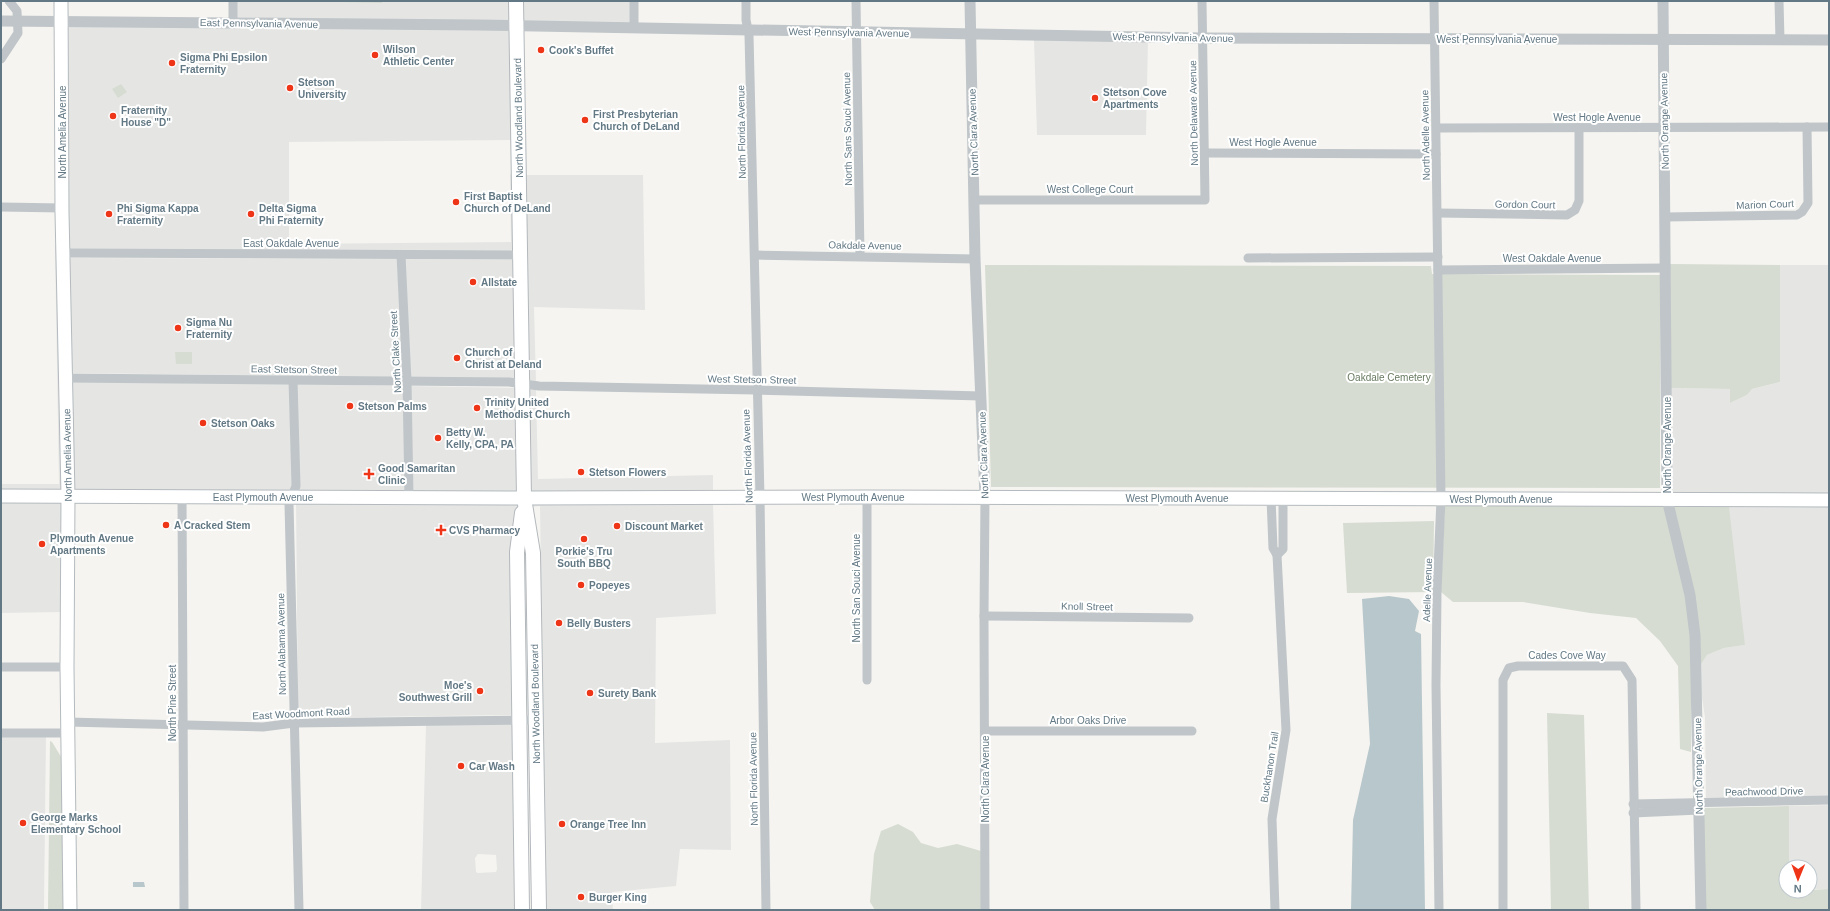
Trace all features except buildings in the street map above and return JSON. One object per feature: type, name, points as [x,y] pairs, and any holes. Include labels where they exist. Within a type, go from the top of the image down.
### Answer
[{"type":"main road","name":"North Amelia Avenue","points":[[61,1],[62,208],[68,496],[67,667],[70,910]]},
{"type":"main road","name":"North Woodland Boulevard","points":[[516,1],[524,498],[533,553],[539,910]]},
{"type":"main road","name":"East Plymouth Avenue","points":[[1,496],[524,498]]},
{"type":"main road","name":"West Plymouth Avenue","points":[[524,498],[985,497],[1829,500]]},
{"type":"main road","name":"North Woodland Boulevard","points":[[522,910],[517,552],[524,498]]},
{"type":"street","points":[[1,59],[18,32],[17,11],[9,1]]},
{"type":"street","points":[[233,1],[233,23]]},
{"type":"street","points":[[634,1],[634,28]]},
{"type":"street","name":"North Florida Avenue","points":[[746,1],[747,30],[749,35],[755,255],[756,390],[760,497],[766,910]]},
{"type":"street","name":"North Sans Souci Avenue","points":[[856,1],[860,256]]},
{"type":"street","name":"North Clara Avenue","points":[[970,1],[975,260],[985,497],[985,910]]},
{"type":"street","name":"North Delaware Avenue","points":[[1202,1],[1205,200]]},
{"type":"street","name":"North Adelle Avenue","points":[[1434,1],[1438,270]]},
{"type":"street","name":"North Orange Avenue","points":[[1663,1],[1667,499],[1690,595],[1695,635],[1701,910]]},
{"type":"street","points":[[1779,1],[1780,40]]},
{"type":"street","name":"East Pennsylvania Avenue","points":[[1,21],[516,26]]},
{"type":"street","name":"West Pennsylvania Avenue","points":[[516,26],[1202,38],[1829,40]]},
{"type":"street","name":"Marion Court","points":[[1665,217],[1797,215],[1802,212],[1808,203],[1807,127]]},
{"type":"street","name":"West Hogle Avenue","points":[[1437,128],[1829,127]]},
{"type":"street","name":"Gordon Court","points":[[1438,213],[1567,215],[1575,210],[1579,201],[1579,128]]},
{"type":"street","name":"West Hogle Avenue","points":[[1205,153],[1436,154]]},
{"type":"street","name":"West College Court","points":[[975,200],[1205,200]]},
{"type":"street","points":[[1,207],[62,208]]},
{"type":"street","name":"East Oakdale Avenue","points":[[63,253],[520,255]]},
{"type":"street","name":"North Clake Street","points":[[400,255],[408,381],[409,497]]},
{"type":"street","name":"Oakdale Avenue","points":[[755,255],[860,256],[975,260]]},
{"type":"street","points":[[1248,258],[1438,257]]},
{"type":"street","name":"West Oakdale Avenue","points":[[1438,270],[1666,268]]},
{"type":"street","name":"Adelle Avenue","points":[[1438,270],[1441,499],[1437,592],[1436,685],[1439,910]]},
{"type":"street","name":"East Stetson Street","points":[[65,378],[509,382],[522,384]]},
{"type":"street","name":"North Alabama Avenue","points":[[293,380],[296,486],[289,504],[299,910]]},
{"type":"street","name":"West Stetson Street","points":[[522,384],[539,386],[981,396]]},
{"type":"street","name":"North Pine Street","points":[[182,496],[184,910]]},
{"type":"street","name":"North San Souci Avenue","points":[[867,497],[867,680]]},
{"type":"street","name":"Buckhanon Trail","points":[[1276,910],[1272,819],[1286,730],[1277,555],[1274,548],[1277,498]]},
{"type":"street","name":"Knoll Street","points":[[984,616],[1189,618]]},
{"type":"street","name":"Cades Cove Way","points":[[1503,910],[1503,680],[1509,668],[1518,666],[1623,666],[1632,680],[1633,809],[1636,910]]},
{"type":"street","points":[[1,667],[67,667]]},
{"type":"street","name":"East Woodmont Road","points":[[1,733],[68,727],[263,727],[294,723],[535,720]]},
{"type":"street","name":"Arbor Oaks Drive","points":[[985,731],[1192,731]]},
{"type":"street","name":"Peachwood Drive","points":[[1633,809],[1829,800]]},
{"type":"shaded area","name":"Stetson University","points":[[233,1],[634,1],[634,28],[516,27],[518,140],[289,142],[289,244],[511,242],[510,174],[515,175],[516,251],[63,253],[61,21],[233,23]]},
{"type":"shaded area","points":[[1034,40],[1148,41],[1146,135],[1037,135]]},
{"type":"shaded area","points":[[522,175],[643,175],[645,310],[534,307],[536,381],[526,380]]},
{"type":"shaded area","points":[[55,246],[59,246],[64,491],[1,491],[1,484],[59,484]]},
{"type":"shaded area","points":[[67,258],[397,259],[403,377],[69,373]]},
{"type":"shaded area","points":[[405,259],[516,260],[519,379],[411,377]]},
{"type":"shaded area","points":[[1780,265],[1829,265],[1829,495],[1671,495],[1671,388],[1730,389],[1730,403],[1747,395],[1752,389],[1780,382]]},
{"type":"shaded area","points":[[69,382],[289,384],[292,485],[290,493],[72,492]]},
{"type":"shaded area","points":[[297,384],[404,386],[405,492],[298,493]]},
{"type":"shaded area","points":[[411,386],[519,388],[520,494],[413,493]]},
{"type":"shaded area","points":[[527,389],[536,390],[538,479],[713,475],[713,493],[528,494]]},
{"type":"shaded area","points":[[1,500],[64,500],[63,612],[1,613]]},
{"type":"shaded area","points":[[296,501],[520,503],[519,508],[515,509],[515,715],[298,718]]},
{"type":"shaded area","points":[[713,502],[716,614],[656,618],[655,743],[730,740],[731,850],[680,849],[676,886],[612,892],[613,910],[546,910],[540,506],[530,507],[529,503]]},
{"type":"shaded area","points":[[1706,504],[1829,504],[1829,796],[1706,799],[1705,717],[1700,685],[1700,666],[1707,655],[1724,648],[1745,645]]},
{"type":"shaded area","points":[[1389,596],[1409,599],[1419,611],[1415,631],[1421,634],[1425,910],[1351,910],[1353,820],[1370,744],[1362,599]]},
{"type":"shaded area","points":[[515,724],[518,910],[421,910],[426,725]],"holes":[[[478,854],[496,855],[496,872],[476,872],[475,858]]]},
{"type":"shaded area","name":"George Marks Elementary School","points":[[46,736],[44,910],[1,910],[1,737]]},
{"type":"shaded area","points":[[1829,805],[1829,889],[1818,889],[1818,859],[1789,859],[1789,806]]},
{"type":"shaded area","points":[[133,882],[144,882],[145,887],[133,887]]},
{"type":"green space","points":[[301,1],[382,1],[382,3]]},
{"type":"green space","points":[[121,84],[127,92],[118,98],[112,89]]},
{"type":"green space","points":[[1670,264],[1780,265],[1780,382],[1752,389],[1747,395],[1730,403],[1730,389],[1671,388]]},
{"type":"green space","name":"Oakdale Cemetery","points":[[985,265],[1431,266],[1432,274],[1660,275],[1660,488],[991,487]]},
{"type":"green space","points":[[175,352],[192,352],[192,364],[176,364]]},
{"type":"green space","points":[[1445,503],[1664,503],[1686,596],[1691,636],[1691,752],[1680,749],[1678,666],[1660,641],[1636,618],[1590,613],[1523,602],[1453,602],[1441,592]]},
{"type":"green space","points":[[1672,503],[1706,504],[1729,507],[1745,645],[1724,648],[1707,655],[1700,666]]},
{"type":"green space","points":[[1434,521],[1433,592],[1347,593],[1343,523]]},
{"type":"green space","points":[[1547,713],[1584,715],[1589,910],[1551,910]]},
{"type":"green space","points":[[50,741],[63,760],[66,910],[48,910]]},
{"type":"green space","points":[[1789,806],[1789,859],[1778,859],[1778,899],[1818,899],[1818,890],[1829,889],[1829,910],[1705,910],[1703,808]]},
{"type":"green space","points":[[898,824],[913,832],[921,843],[938,848],[957,844],[981,851],[981,910],[875,910],[870,902],[874,854],[881,831]]},
{"type":"place","name":"Cook's Buffet","points":[[541,50]]},
{"type":"place","name":"Wilson Athletic Center","points":[[375,55]]},
{"type":"place","name":"Sigma Phi Epsilon Fraternity","points":[[172,63]]},
{"type":"place","name":"Stetson University","points":[[290,88]]},
{"type":"place","name":"Stetson Cove Apartments","points":[[1095,98]]},
{"type":"place","name":"Fraternity House \"D\"","points":[[113,116]]},
{"type":"place","name":"First Presbyterian Church of DeLand","points":[[585,120]]},
{"type":"place","name":"First Baptist Church of DeLand","points":[[456,202]]},
{"type":"place","name":"Phi Sigma Kappa Fraternity","points":[[109,214]]},
{"type":"place","name":"Delta Sigma Phi Fraternity","points":[[251,214]]},
{"type":"place","name":"Allstate","points":[[473,282]]},
{"type":"place","name":"Sigma Nu Fraternity","points":[[178,328]]},
{"type":"place","name":"Church of Christ at Deland","points":[[457,358]]},
{"type":"place","name":"Stetson Palms","points":[[350,406]]},
{"type":"place","name":"Trinity United Methodist Church","points":[[477,408]]},
{"type":"place","name":"Stetson Oaks","points":[[203,423]]},
{"type":"place","name":"Betty W. Kelly, CPA, PA","points":[[438,438]]},
{"type":"place","name":"Stetson Flowers","points":[[581,472]]},
{"type":"place","name":"Good Samaritan Clinic","points":[[369,474]]},
{"type":"place","name":"A Cracked Stem","points":[[166,525]]},
{"type":"place","name":"Discount Market","points":[[617,526]]},
{"type":"place","name":"CVS Pharmacy","points":[[441,530]]},
{"type":"place","name":"Porkie's Tru South BBQ","points":[[584,539]]},
{"type":"place","name":"Plymouth Avenue Apartments","points":[[42,544]]},
{"type":"place","name":"Popeyes","points":[[581,585]]},
{"type":"place","name":"Belly Busters","points":[[559,623]]},
{"type":"place","name":"Moe's Southwest Grill","points":[[480,691]]},
{"type":"place","name":"Surety Bank","points":[[590,693]]},
{"type":"place","name":"Car Wash","points":[[461,766]]},
{"type":"place","name":"George Marks Elementary School","points":[[23,823]]},
{"type":"place","name":"Orange Tree Inn","points":[[562,824]]},
{"type":"place","name":"Burger King","points":[[581,897]]}]
